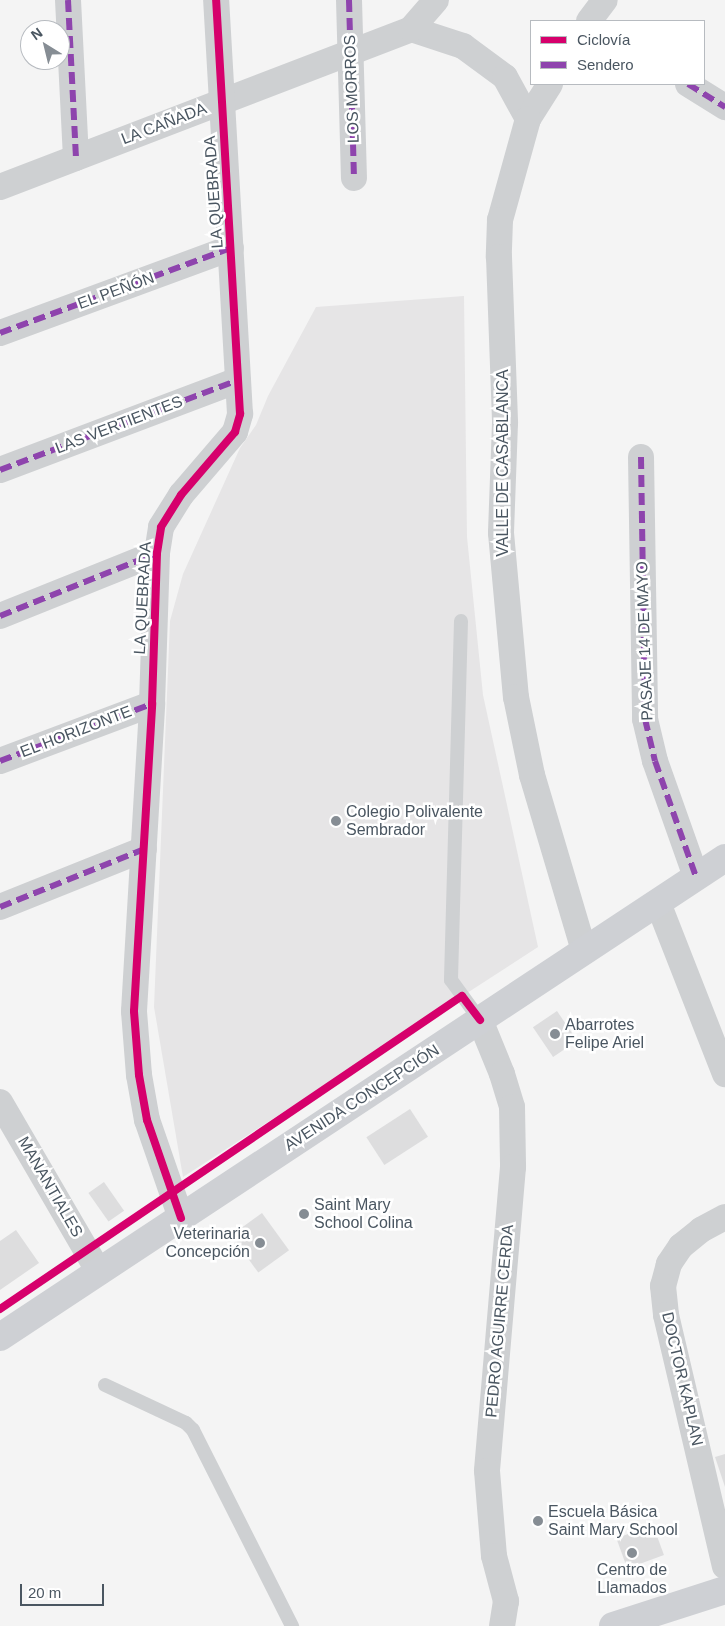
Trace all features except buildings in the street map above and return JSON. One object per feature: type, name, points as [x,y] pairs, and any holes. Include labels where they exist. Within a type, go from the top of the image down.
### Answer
[{"type":"main road","name":"AVENIDA CONCEPCIÓN","points":[[0,1337],[725,858]]},
{"type":"main road","points":[[613,1626],[725,1590]]},
{"type":"street","points":[[68,0],[76,158]]},
{"type":"street","name":"LA QUEBRADA","points":[[181,1218],[147,1120],[139,1075],[134,1011],[152,704],[157,553],[161,527],[181,495],[235,432],[240,414],[216,0]]},
{"type":"street","name":"LOS MORROS","points":[[349,0],[354,178]]},
{"type":"street","points":[[436,0],[411,29],[463,46],[505,77],[528,119]]},
{"type":"street","points":[[590,20],[605,0]]},
{"type":"street","name":"LA CAÑADA","points":[[0,187],[411,29]]},
{"type":"street","name":"VALLE DE CASABLANCA","points":[[549,85],[528,119],[500,220],[499,257],[504,423],[501,533],[516,697],[532,775],[584,951]]},
{"type":"street","points":[[690,85],[725,107]]},
{"type":"street","name":"EL PEÑÓN","points":[[0,333],[231,248]]},
{"type":"street","name":"LAS VERTIENTES","points":[[0,470],[238,380]]},
{"type":"street","name":"PASAJE 14 DE MAYO","points":[[640,457],[645,718],[655,761],[696,878]]},
{"type":"street","points":[[0,616],[157,553]]},
{"type":"street","name":"EL HORIZONTE","points":[[0,761],[152,704]]},
{"type":"street","points":[[0,907],[144,849]]},
{"type":"street","points":[[658,903],[725,1074]]},
{"type":"street","name":"PEDRO AGUIRRE CERDA","points":[[480,1020],[502,1074],[512,1108],[513,1167],[487,1471],[494,1556],[506,1601],[502,1626]]},
{"type":"street","name":"MANANTIALES","points":[[0,1102],[99,1272]]},
{"type":"street","name":"DOCTOR KAPLAN","points":[[725,1217],[701,1230],[681,1246],[669,1264],[663,1286],[666,1315],[725,1566]]},
{"type":"lane","points":[[461,621],[451,980],[480,1020]]},
{"type":"lane","points":[[105,1385],[186,1424],[193,1430],[292,1626]]},
{"type":"shaded area","name":"Colegio Polivalente Sembrador","points":[[464,296],[467,537],[483,695],[538,947],[183,1177],[154,1007],[170,621],[183,574],[240,448],[256,425],[268,396],[316,307]]},
{"type":"marked path","points":[[68,0],[76,158]]},
{"type":"marked path","points":[[349,0],[354,178]]},
{"type":"marked path","points":[[690,85],[725,107]]},
{"type":"marked path","points":[[0,333],[231,248]]},
{"type":"marked path","points":[[0,470],[238,380]]},
{"type":"marked path","points":[[641,457],[645,719],[655,761],[696,877]]},
{"type":"marked path","points":[[0,616],[157,553]]},
{"type":"marked path","points":[[0,761],[152,704]]},
{"type":"marked path","points":[[0,907],[144,849]]},
{"type":"cycle path","points":[[181,1218],[147,1120],[139,1075],[134,1011],[152,704],[157,553],[161,527],[181,495],[235,432],[240,414],[216,0]]},
{"type":"cycle path","points":[[0,1309],[462,996],[480,1020]]},
{"type":"place","name":"Colegio Polivalente Sembrador","points":[[336,821]]},
{"type":"place","name":"Abarrotes Felipe Ariel","points":[[555,1034]]},
{"type":"place","name":"Saint Mary School Colina","points":[[304,1214]]},
{"type":"place","name":"Veterinaria Concepción","points":[[260,1243]]},
{"type":"place","name":"Escuela Básica Saint Mary School","points":[[538,1521]]},
{"type":"place","name":"Centro de Llamados","points":[[632,1553]]}]
